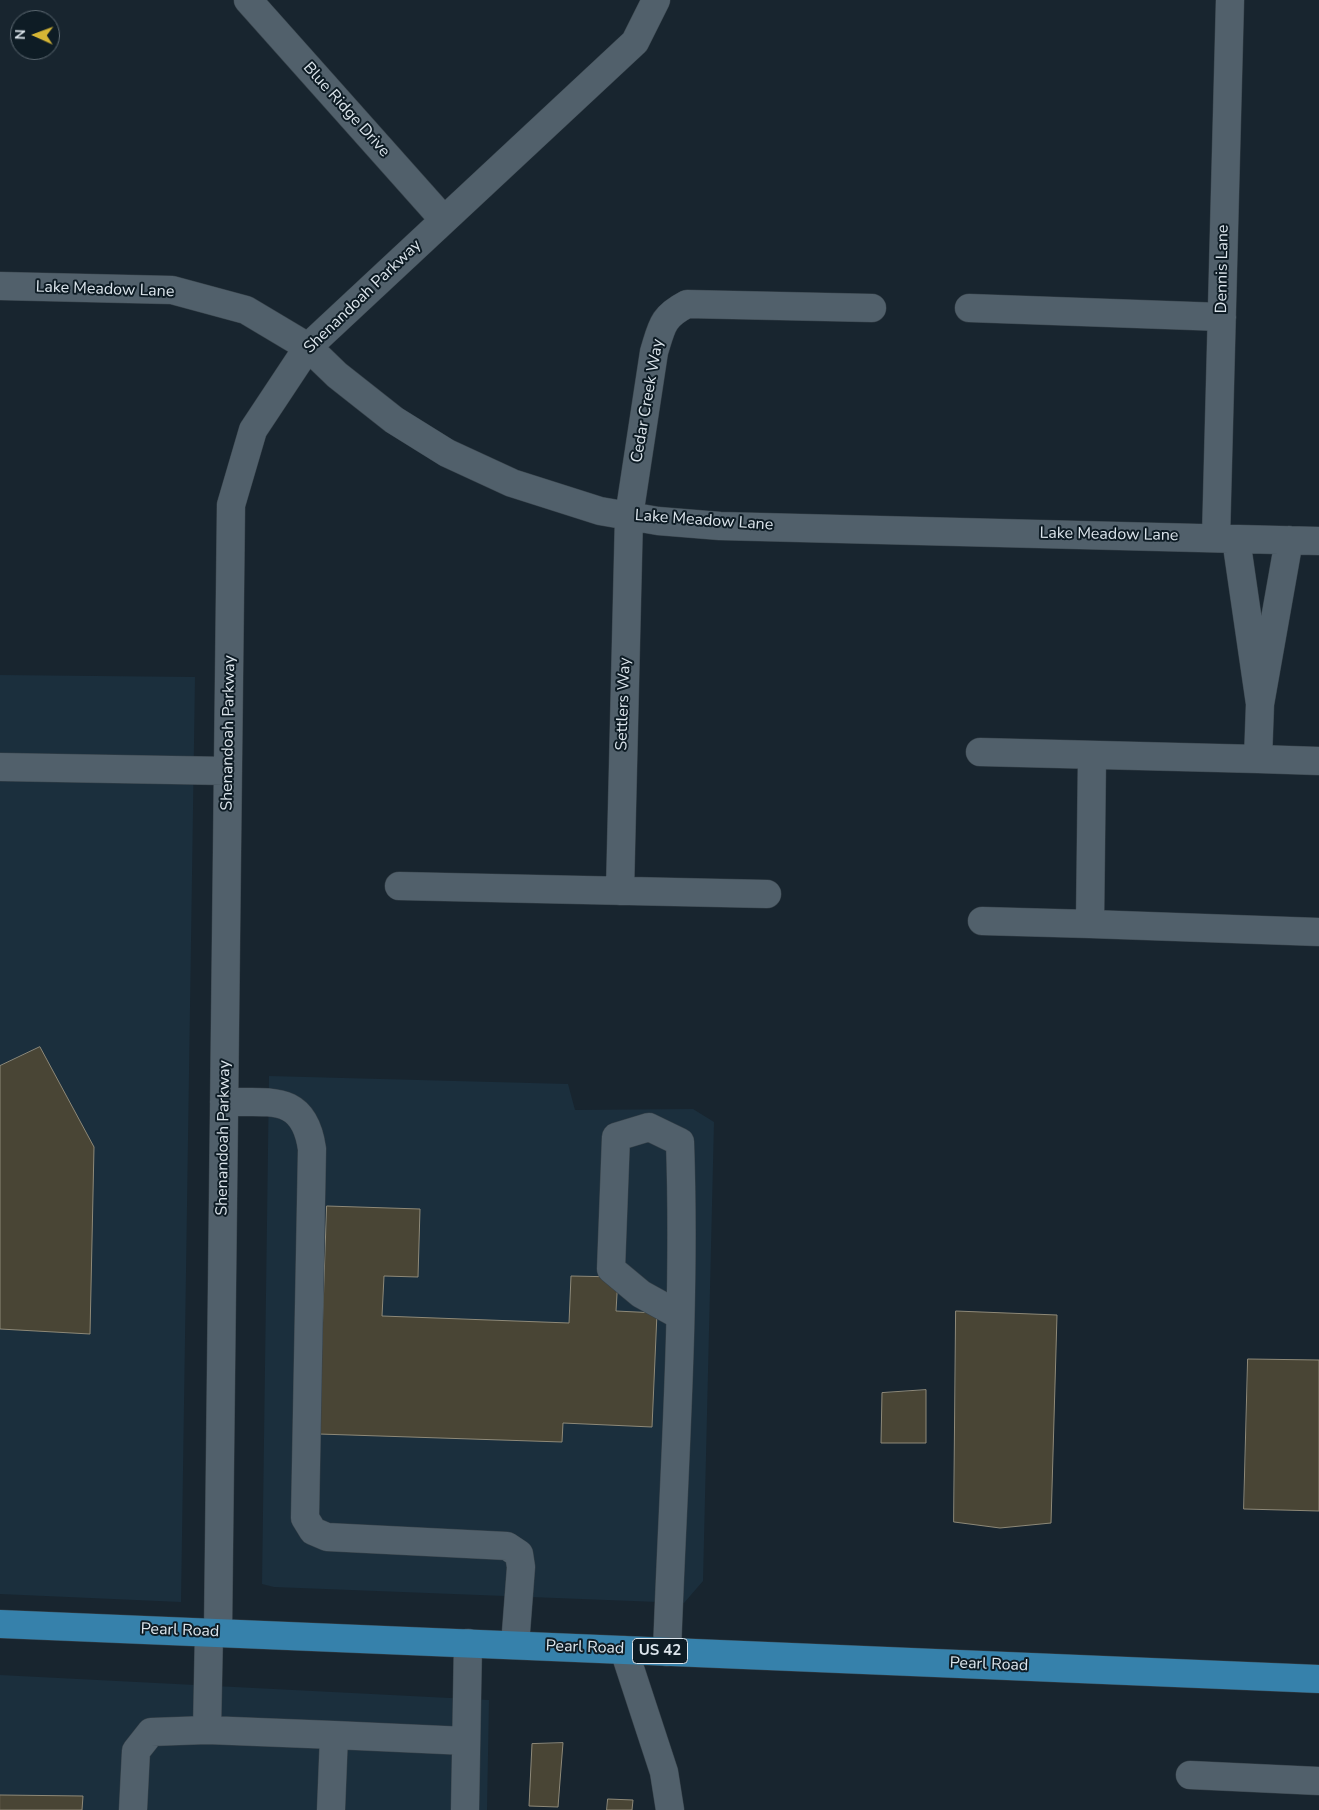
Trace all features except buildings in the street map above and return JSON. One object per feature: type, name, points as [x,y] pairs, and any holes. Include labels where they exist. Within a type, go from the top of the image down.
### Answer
[{"type":"main road","name":"Pearl Road","points":[[0,1624],[1319,1679]]},
{"type":"street","name":"Blue Ridge Drive","points":[[248,0],[444,220]]},
{"type":"street","name":"Shenandoah Parkway","points":[[207,1730],[214,1633],[224,1102],[232,505],[253,430],[308,347],[635,42],[656,0]]},
{"type":"street","name":"Dennis Lane","points":[[1230,0],[1222,317],[1226,539],[1260,704]]},
{"type":"street","name":"Lake Meadow Lane","points":[[0,286],[172,290],[246,310],[308,347],[337,375],[394,420],[447,453],[512,484],[571,503],[630,516],[658,521],[720,526],[1319,541]]},
{"type":"street","name":"Cedar Creek Way","points":[[630,516],[654,352],[662,326],[671,312],[687,304],[872,308]]},
{"type":"street","points":[[969,308],[1222,317]]},
{"type":"street","name":"Settlers Way","points":[[620,891],[630,516]]},
{"type":"street","points":[[1258,759],[1260,704],[1289,540]]},
{"type":"street","points":[[980,752],[1319,761]]},
{"type":"street","points":[[1090,924],[1092,756]]},
{"type":"street","points":[[0,766],[228,772]]},
{"type":"street","points":[[400,886],[767,894]]},
{"type":"street","points":[[982,921],[1319,932]]},
{"type":"street","points":[[224,1102],[282,1104],[302,1115],[310,1129],[312,1149],[305,1518],[313,1531],[327,1537],[507,1546],[519,1554],[521,1567],[515,1645]]},
{"type":"street","points":[[666,1652],[679,1315],[682,1224],[680,1142],[649,1126],[616,1137],[610,1269],[641,1294],[679,1315]]},
{"type":"street","points":[[465,1810],[468,1643]]},
{"type":"street","points":[[624,1650],[664,1772],[670,1810]]},
{"type":"street","points":[[133,1810],[136,1751],[151,1732],[207,1730],[466,1741]]},
{"type":"street","points":[[331,1810],[334,1735]]},
{"type":"street","points":[[1190,1775],[1319,1781]]},
{"type":"shaded area","points":[[0,675],[195,677],[181,1602],[0,1594]]},
{"type":"shaded area","points":[[269,1076],[568,1084],[575,1110],[693,1109],[714,1122],[703,1581],[684,1603],[274,1587],[262,1584]]},
{"type":"shaded area","points":[[0,1675],[489,1700],[487,1810],[0,1810]]}]
